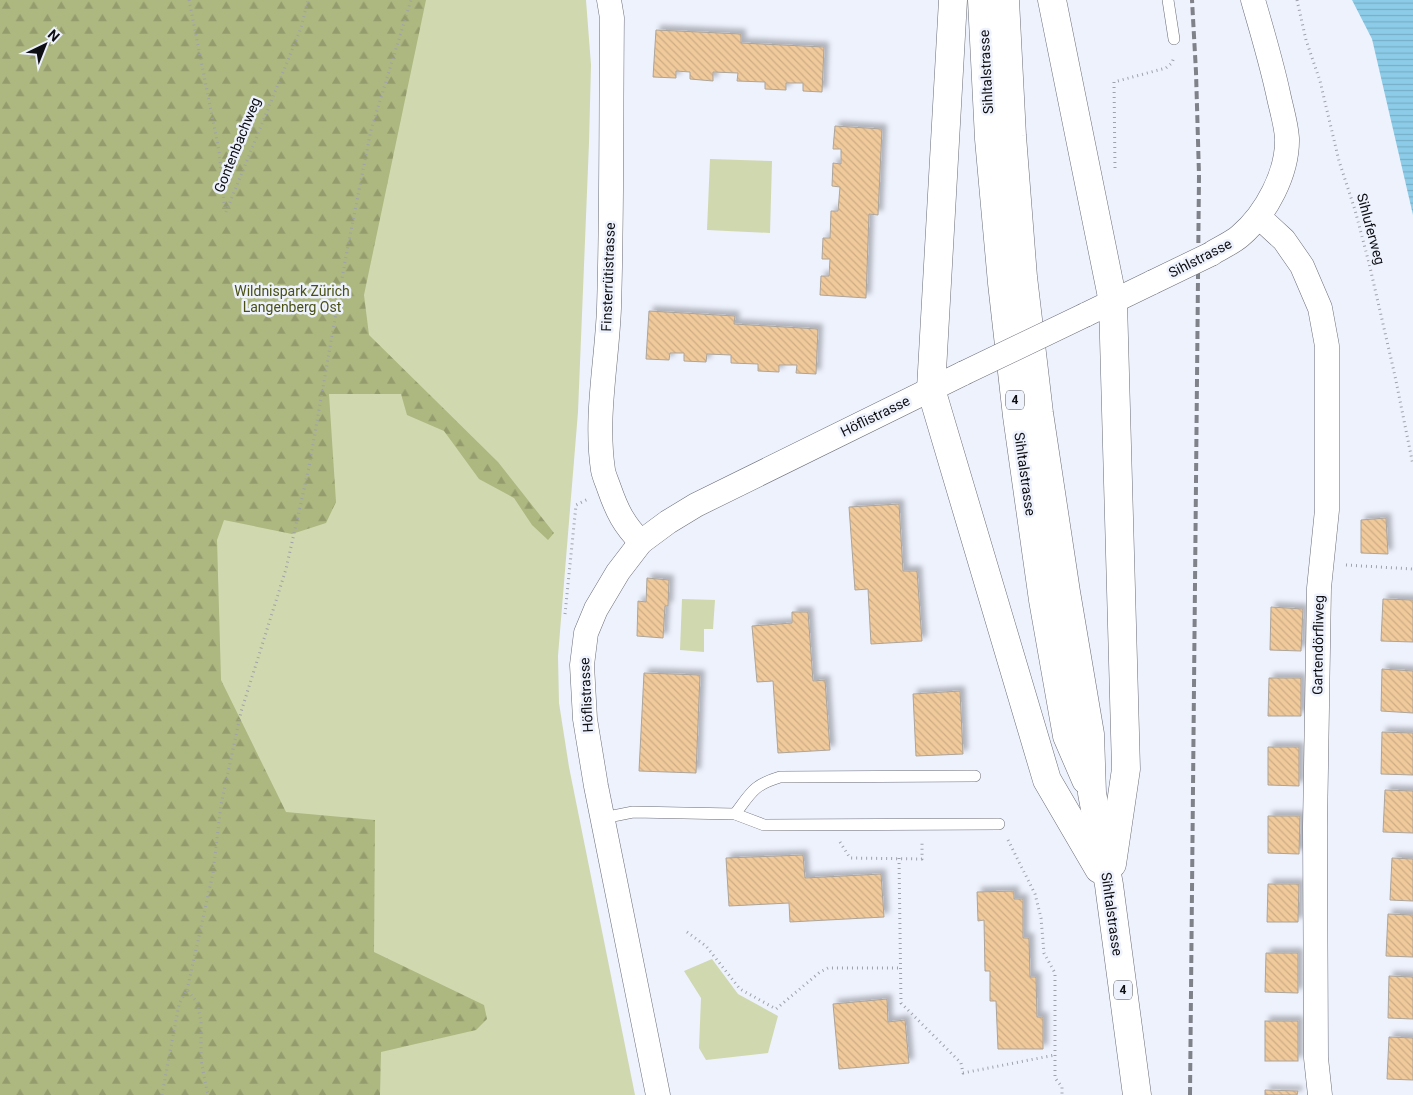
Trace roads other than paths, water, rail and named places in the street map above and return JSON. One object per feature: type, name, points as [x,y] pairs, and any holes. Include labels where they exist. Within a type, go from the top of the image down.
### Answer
[{"type":"main road","points":[[953,0],[931,389],[1047,780],[1109,885]]},
{"type":"main road","name":"Sihltalstrasse","points":[[982,0],[990,149],[1002,283],[1017,416],[1043,600],[1067,736],[1092,793]]},
{"type":"main road","name":"Sihltalstrasse","points":[[1005,0],[1012,136],[1023,277],[1043,441],[1090,734],[1092,793],[1109,885],[1137,1095]]},
{"type":"main road","points":[[1052,0],[1113,302],[1126,769],[1109,885]]},
{"type":"street","name":"Finsterrütistrasse","points":[[609,0],[612,18],[609,310],[600,431],[603,472],[618,513],[630,531],[642,542]]},
{"type":"street","name":"Sihlstrasse","points":[[931,389],[1211,254],[1238,238],[1259,217],[1271,198],[1280,177],[1287,139],[1270,57],[1253,0]]},
{"type":"street","name":"Gartendörfliweg","points":[[1259,217],[1284,240],[1302,266],[1317,301],[1327,346],[1326,510],[1319,588],[1315,827],[1316,1058],[1320,1095]]},
{"type":"street","name":"Höflistrasse","points":[[658,1095],[596,786],[585,719],[582,665],[586,633],[596,609],[618,572],[642,542],[668,522],[696,505],[931,389]]},
{"type":"lane","points":[[1168,0],[1174,39]]},
{"type":"lane","points":[[735,814],[755,788],[766,781],[780,777],[975,776]]},
{"type":"lane","points":[[603,818],[633,812],[735,814],[764,826],[999,824]]},
{"type":"water","points":[[1352,0],[1413,0],[1413,215],[1372,39]]},
{"type":"railway","points":[[1190,1095],[1199,175],[1192,0]]},
{"type":"park label","name":"Wildnispark Zürich Langenberg Ost","points":[[292,300]]}]
